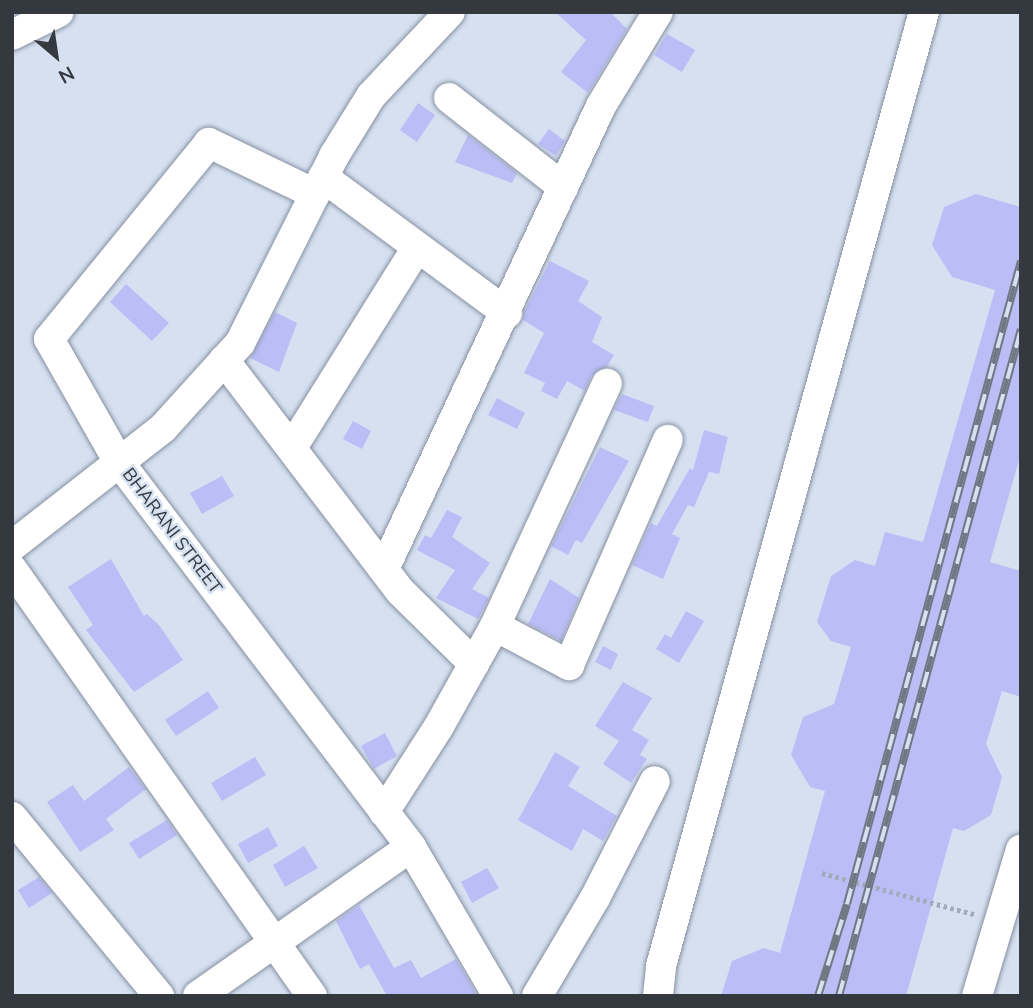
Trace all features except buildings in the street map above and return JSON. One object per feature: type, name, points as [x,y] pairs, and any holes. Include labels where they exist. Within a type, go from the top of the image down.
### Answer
[{"type":"street","points":[[12,35],[59,12]]},
{"type":"street","name":"BHARANI STREET","points":[[450,12],[370,96],[319,186],[240,343],[163,428],[119,462],[411,847],[498,996]]},
{"type":"street","points":[[384,569],[507,313],[601,106],[658,12]]},
{"type":"street","points":[[658,996],[661,966],[924,12]]},
{"type":"street","points":[[449,99],[563,187]]},
{"type":"street","points":[[12,546],[119,462],[50,339],[209,143],[319,186],[416,248],[507,313]]},
{"type":"street","points":[[293,446],[416,248]]},
{"type":"street","points":[[224,360],[293,446],[384,569],[474,664]]},
{"type":"street","points":[[384,812],[495,626],[607,384]]},
{"type":"street","points":[[495,626],[569,664],[668,440]]},
{"type":"street","points":[[12,569],[312,996]]},
{"type":"street","points":[[537,996],[595,898],[655,780]]},
{"type":"street","points":[[12,817],[159,996]]},
{"type":"street","points":[[198,996],[411,847]]},
{"type":"street","points":[[999,996],[1021,849]]},
{"type":"street","points":[[977,996],[1011,921]]},
{"type":"path","points":[[822,873],[1011,921]]},
{"type":"railway","points":[[818,996],[847,904],[1021,261]]},
{"type":"railway","points":[[839,996],[1021,329]]}]
